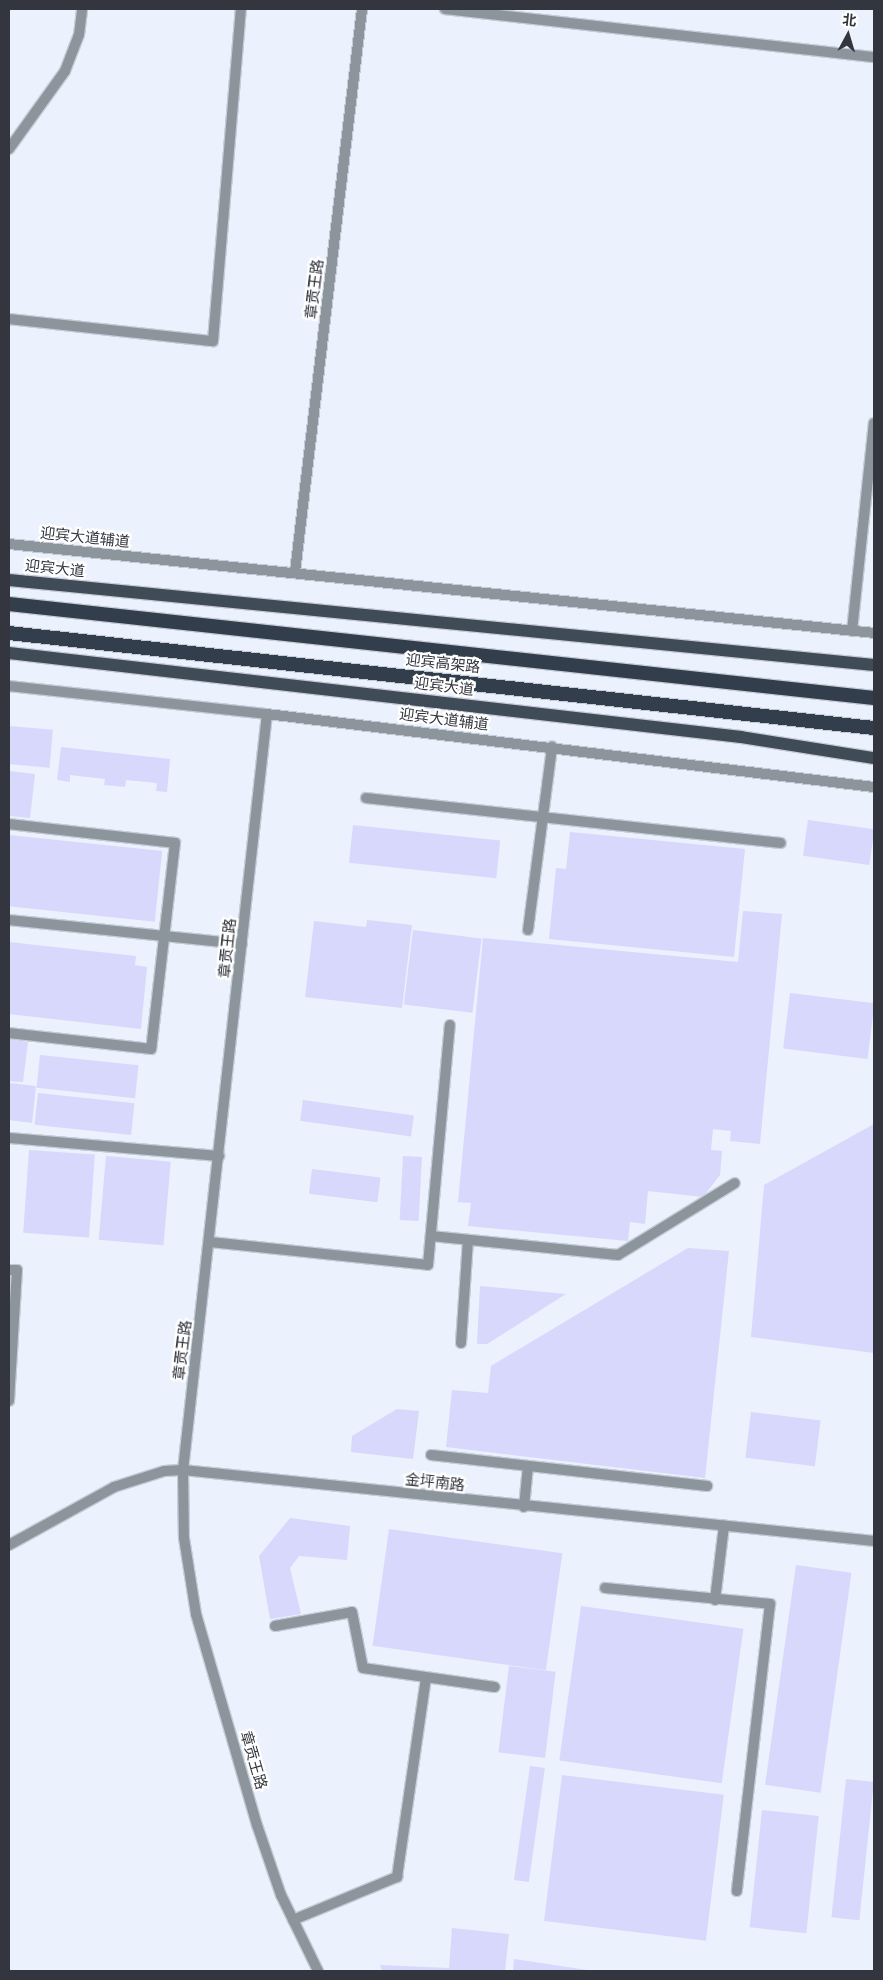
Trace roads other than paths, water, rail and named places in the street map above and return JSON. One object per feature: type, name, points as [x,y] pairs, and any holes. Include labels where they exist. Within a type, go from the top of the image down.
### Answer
[{"type":"highway","name":"迎宾高架路","points":[[9,604],[754,683],[874,698]]},
{"type":"highway","name":"迎宾高架路","points":[[9,632],[874,728]]},
{"type":"highway","points":[[754,683],[874,691]]},
{"type":"highway","points":[[753,715],[874,735]]},
{"type":"main road","name":"迎宾大道","points":[[9,580],[874,665]]},
{"type":"main road","name":"迎宾大道","points":[[9,652],[742,737],[874,758]]},
{"type":"street","points":[[9,149],[65,72],[79,35],[82,9]]},
{"type":"street","points":[[9,319],[213,341],[241,9]]},
{"type":"street","name":"章贡王路","points":[[296,572],[362,9]]},
{"type":"street","points":[[445,9],[874,57]]},
{"type":"street","points":[[852,631],[874,423]]},
{"type":"street","name":"迎宾大道辅道","points":[[9,544],[296,572],[874,633]]},
{"type":"street","name":"迎宾大道辅道","points":[[9,686],[268,714],[874,786]]},
{"type":"street","name":"章贡王路","points":[[268,714],[184,1470],[184,1538],[196,1614],[257,1825],[294,1920],[318,1971]]},
{"type":"street","points":[[528,930],[552,747]]},
{"type":"street","points":[[366,798],[782,843]]},
{"type":"street","points":[[9,824],[175,843],[151,1049],[9,1033]]},
{"type":"street","points":[[9,920],[242,944]]},
{"type":"street","points":[[210,1242],[428,1265],[450,1025]]},
{"type":"street","points":[[9,1138],[219,1156]]},
{"type":"street","points":[[431,1236],[618,1255],[735,1183]]},
{"type":"street","points":[[461,1343],[468,1240]]},
{"type":"street","points":[[9,1270],[17,1270],[9,1401]]},
{"type":"street","points":[[431,1455],[707,1486]]},
{"type":"street","points":[[524,1507],[528,1466]]},
{"type":"street","name":"金坪南路","points":[[9,1545],[114,1487],[164,1471],[184,1470],[524,1507],[874,1541]]},
{"type":"street","points":[[715,1600],[724,1526]]},
{"type":"street","points":[[605,1588],[770,1604],[737,1891]]},
{"type":"street","points":[[275,1626],[352,1612],[363,1668],[426,1679],[495,1687]]},
{"type":"street","points":[[294,1920],[397,1877],[426,1679]]}]
